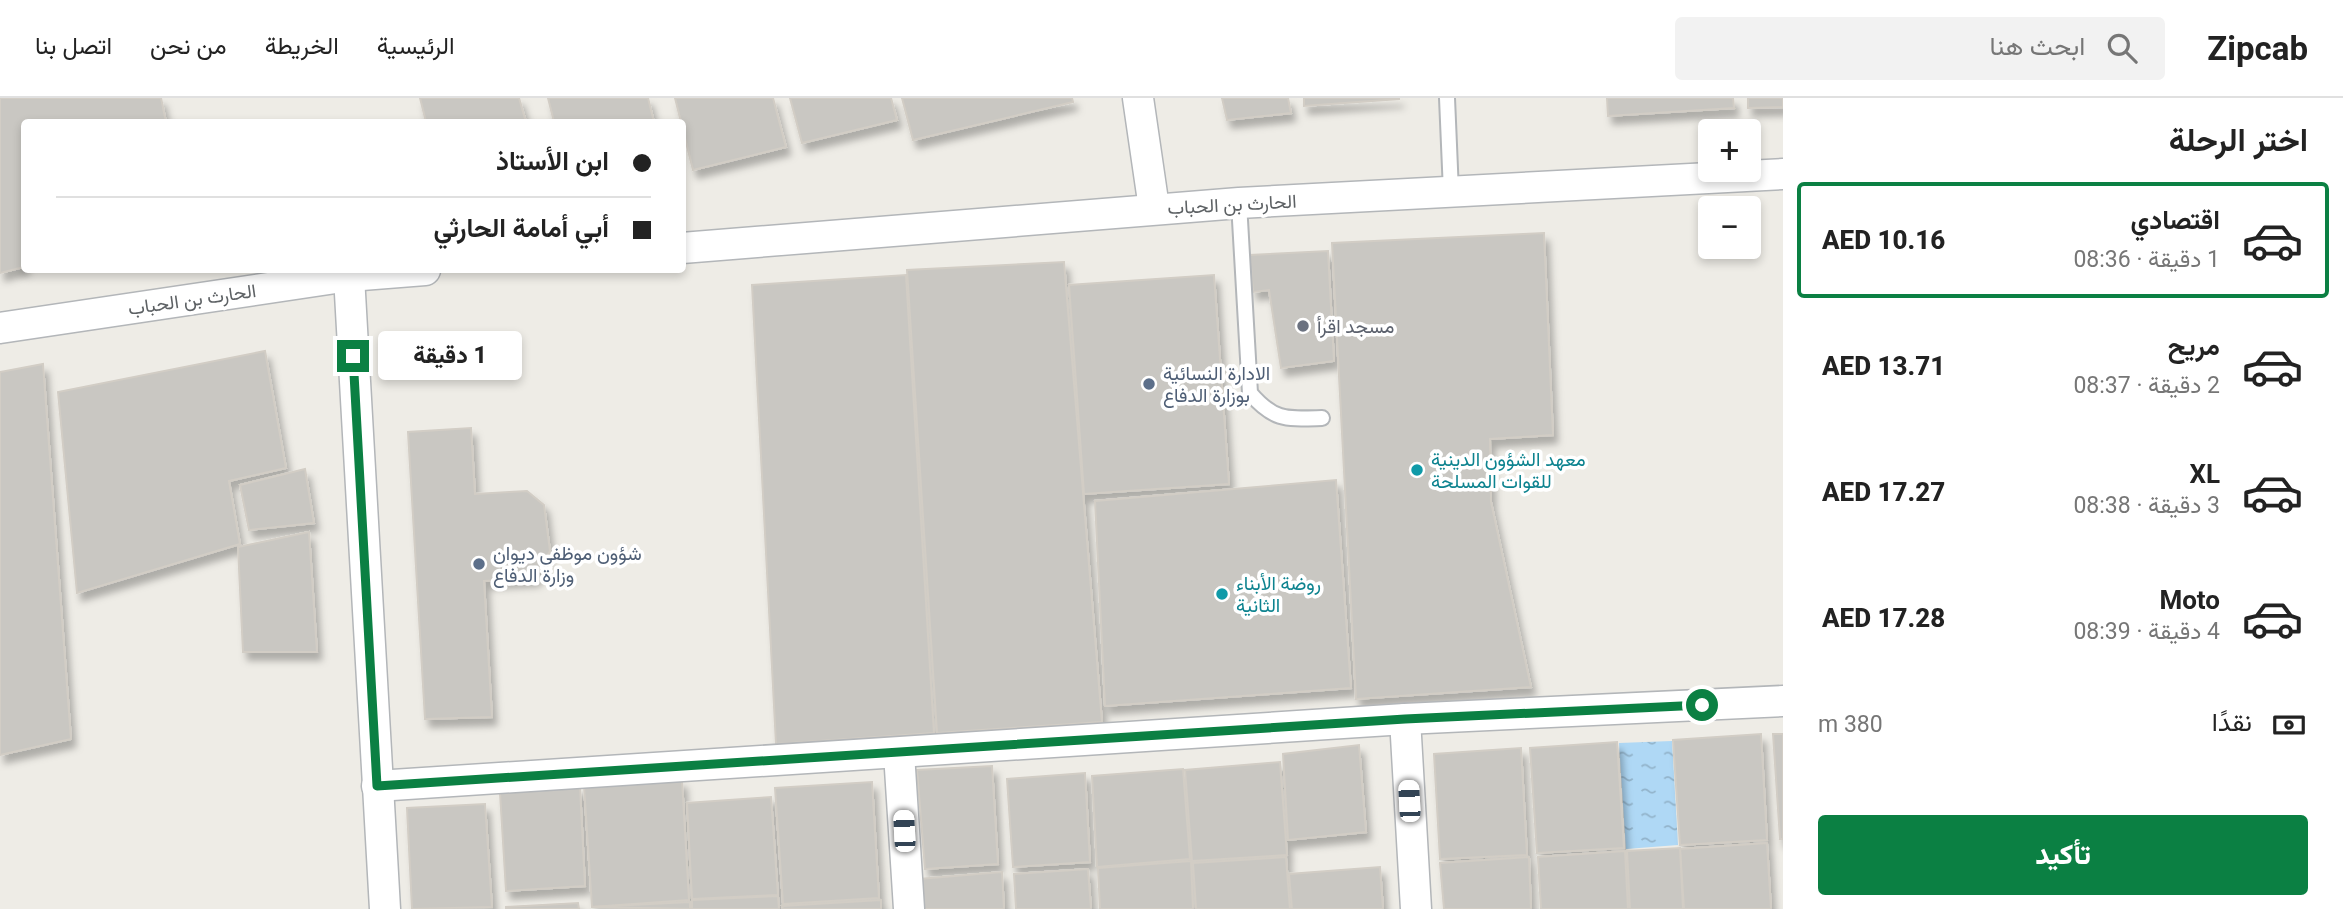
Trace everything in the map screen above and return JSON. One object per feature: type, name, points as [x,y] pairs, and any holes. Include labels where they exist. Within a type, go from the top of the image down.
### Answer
[{"type":"street","points":[[1138,98],[1154,208]]},
{"type":"street","name":"الحارث بن الحباب","points":[[686,248],[1154,208],[1783,174]]},
{"type":"street","name":"الحارث بن الحباب","points":[[0,328],[349,276],[387,273]]},
{"type":"street","points":[[349,276],[385,909]]},
{"type":"street","points":[[377,786],[1405,719],[1783,701]]},
{"type":"street","points":[[1405,719],[1416,909]]},
{"type":"street","points":[[900,753],[909,909]]},
{"type":"lane","points":[[1447,98],[1451,192]]},
{"type":"lane","points":[[1239,203],[1250,393],[1266,411],[1290,419],[1322,418]]},
{"type":"water","points":[[1672,741],[1678,845],[1626,849],[1619,743]]},
{"type":"building","points":[[0,98],[161,98],[165,119],[21,119],[21,268],[0,273]]},
{"type":"building","points":[[420,98],[519,98],[525,119],[425,119]]},
{"type":"building","points":[[548,98],[648,98],[653,119],[553,119]]},
{"type":"building","points":[[675,98],[773,98],[786,147],[693,170],[686,142],[686,119],[680,119]]},
{"type":"building","points":[[790,98],[891,98],[897,120],[802,143]]},
{"type":"building","points":[[902,98],[1072,98],[1073,102],[913,140]]},
{"type":"building","points":[[1222,98],[1288,98],[1291,113],[1227,120]]},
{"type":"building","points":[[1304,98],[1399,98],[1399,99],[1304,106]]},
{"type":"building","points":[[1607,98],[1733,98],[1734,108],[1608,116]]},
{"type":"building","points":[[1748,98],[1783,98],[1783,107],[1748,108]]},
{"type":"building","name":"معهد الشؤون الدينية للقوات المسلحة","points":[[1544,233],[1553,435],[1490,439],[1491,502],[1531,687],[1356,699],[1332,243]]},
{"type":"building","name":"مسجد اقرأ","points":[[1328,251],[1334,361],[1281,368],[1269,290],[1253,292],[1250,255]]},
{"type":"building","points":[[1064,262],[1102,722],[937,733],[907,270]]},
{"type":"building","points":[[906,275],[934,733],[776,744],[752,285]]},
{"type":"building","name":"الادارة النسائية بوزارة الدفاع","points":[[1214,275],[1229,484],[1084,494],[1069,285]]},
{"type":"building","points":[[265,351],[286,468],[229,481],[240,544],[77,593],[58,392]]},
{"type":"building","points":[[43,364],[71,739],[0,755],[0,372]]},
{"type":"building","name":"شؤون موظفي ديوان وزارة الدفاع","points":[[471,428],[475,494],[527,491],[544,505],[550,551],[535,578],[484,581],[492,717],[425,719],[408,432]]},
{"type":"building","points":[[305,469],[314,523],[249,530],[240,485]]},
{"type":"building","name":"روضة الأبناء الثانية","points":[[1336,480],[1351,688],[1105,706],[1095,501]]},
{"type":"building","points":[[309,532],[317,652],[243,652],[238,547]]},
{"type":"building","points":[[1761,734],[1767,840],[1680,845],[1673,740]]},
{"type":"building","points":[[1773,734],[1783,734],[1783,839],[1780,839]]},
{"type":"building","points":[[1617,742],[1624,848],[1537,853],[1530,748]]},
{"type":"building","points":[[1359,745],[1366,832],[1288,840],[1283,754]]},
{"type":"building","points":[[1521,748],[1527,855],[1440,859],[1434,754]]},
{"type":"building","points":[[1280,762],[1287,855],[1192,861],[1185,770]]},
{"type":"building","points":[[992,766],[998,864],[925,869],[917,770]]},
{"type":"building","points":[[1183,769],[1190,859],[1097,867],[1092,776]]},
{"type":"building","points":[[1085,773],[1090,862],[1013,867],[1007,779]]},
{"type":"building","points":[[682,780],[689,900],[592,907],[584,786]]},
{"type":"building","points":[[872,782],[879,898],[783,904],[775,788]]},
{"type":"building","points":[[580,787],[585,886],[506,891],[500,793]]},
{"type":"building","points":[[771,797],[778,895],[692,899],[687,803]]},
{"type":"building","points":[[485,804],[492,907],[412,909],[407,808]]},
{"type":"building","points":[[1767,843],[1771,909],[1684,909],[1680,849]]},
{"type":"building","points":[[1680,848],[1683,909],[1630,909],[1627,851]]},
{"type":"building","points":[[1625,851],[1628,909],[1541,909],[1538,857]]},
{"type":"building","points":[[1286,857],[1290,909],[1196,909],[1193,863]]},
{"type":"building","points":[[1529,857],[1531,909],[1444,909],[1440,863]]},
{"type":"building","points":[[1191,861],[1193,909],[1100,909],[1098,868]]},
{"type":"building","points":[[1380,867],[1383,909],[1292,909],[1289,874]]},
{"type":"building","points":[[1088,869],[1091,909],[1016,909],[1014,874]]},
{"type":"building","points":[[1002,872],[1004,909],[921,909],[919,879]]},
{"type":"building","points":[[778,896],[779,909],[692,909],[692,900]]},
{"type":"building","points":[[881,900],[881,909],[783,909],[782,906]]},
{"type":"building","points":[[690,902],[690,909],[591,907]]},
{"type":"building","points":[[578,903],[579,909],[506,909],[506,907]]},
{"type":"place","name":"مسجد اقرأ","points":[[1303,326]]},
{"type":"place","name":"الادارة النسائية بوزارة الدفاع","points":[[1149,384]]},
{"type":"place","name":"معهد الشؤون الدينية للقوات المسلحة","points":[[1417,470]]},
{"type":"place","name":"شؤون موظفي ديوان وزارة الدفاع","points":[[479,564]]},
{"type":"place","name":"روضة الأبناء الثانية","points":[[1222,594]]},
{"type":"route","points":[[353,356],[377,786],[1405,719],[1702,705]]}]
